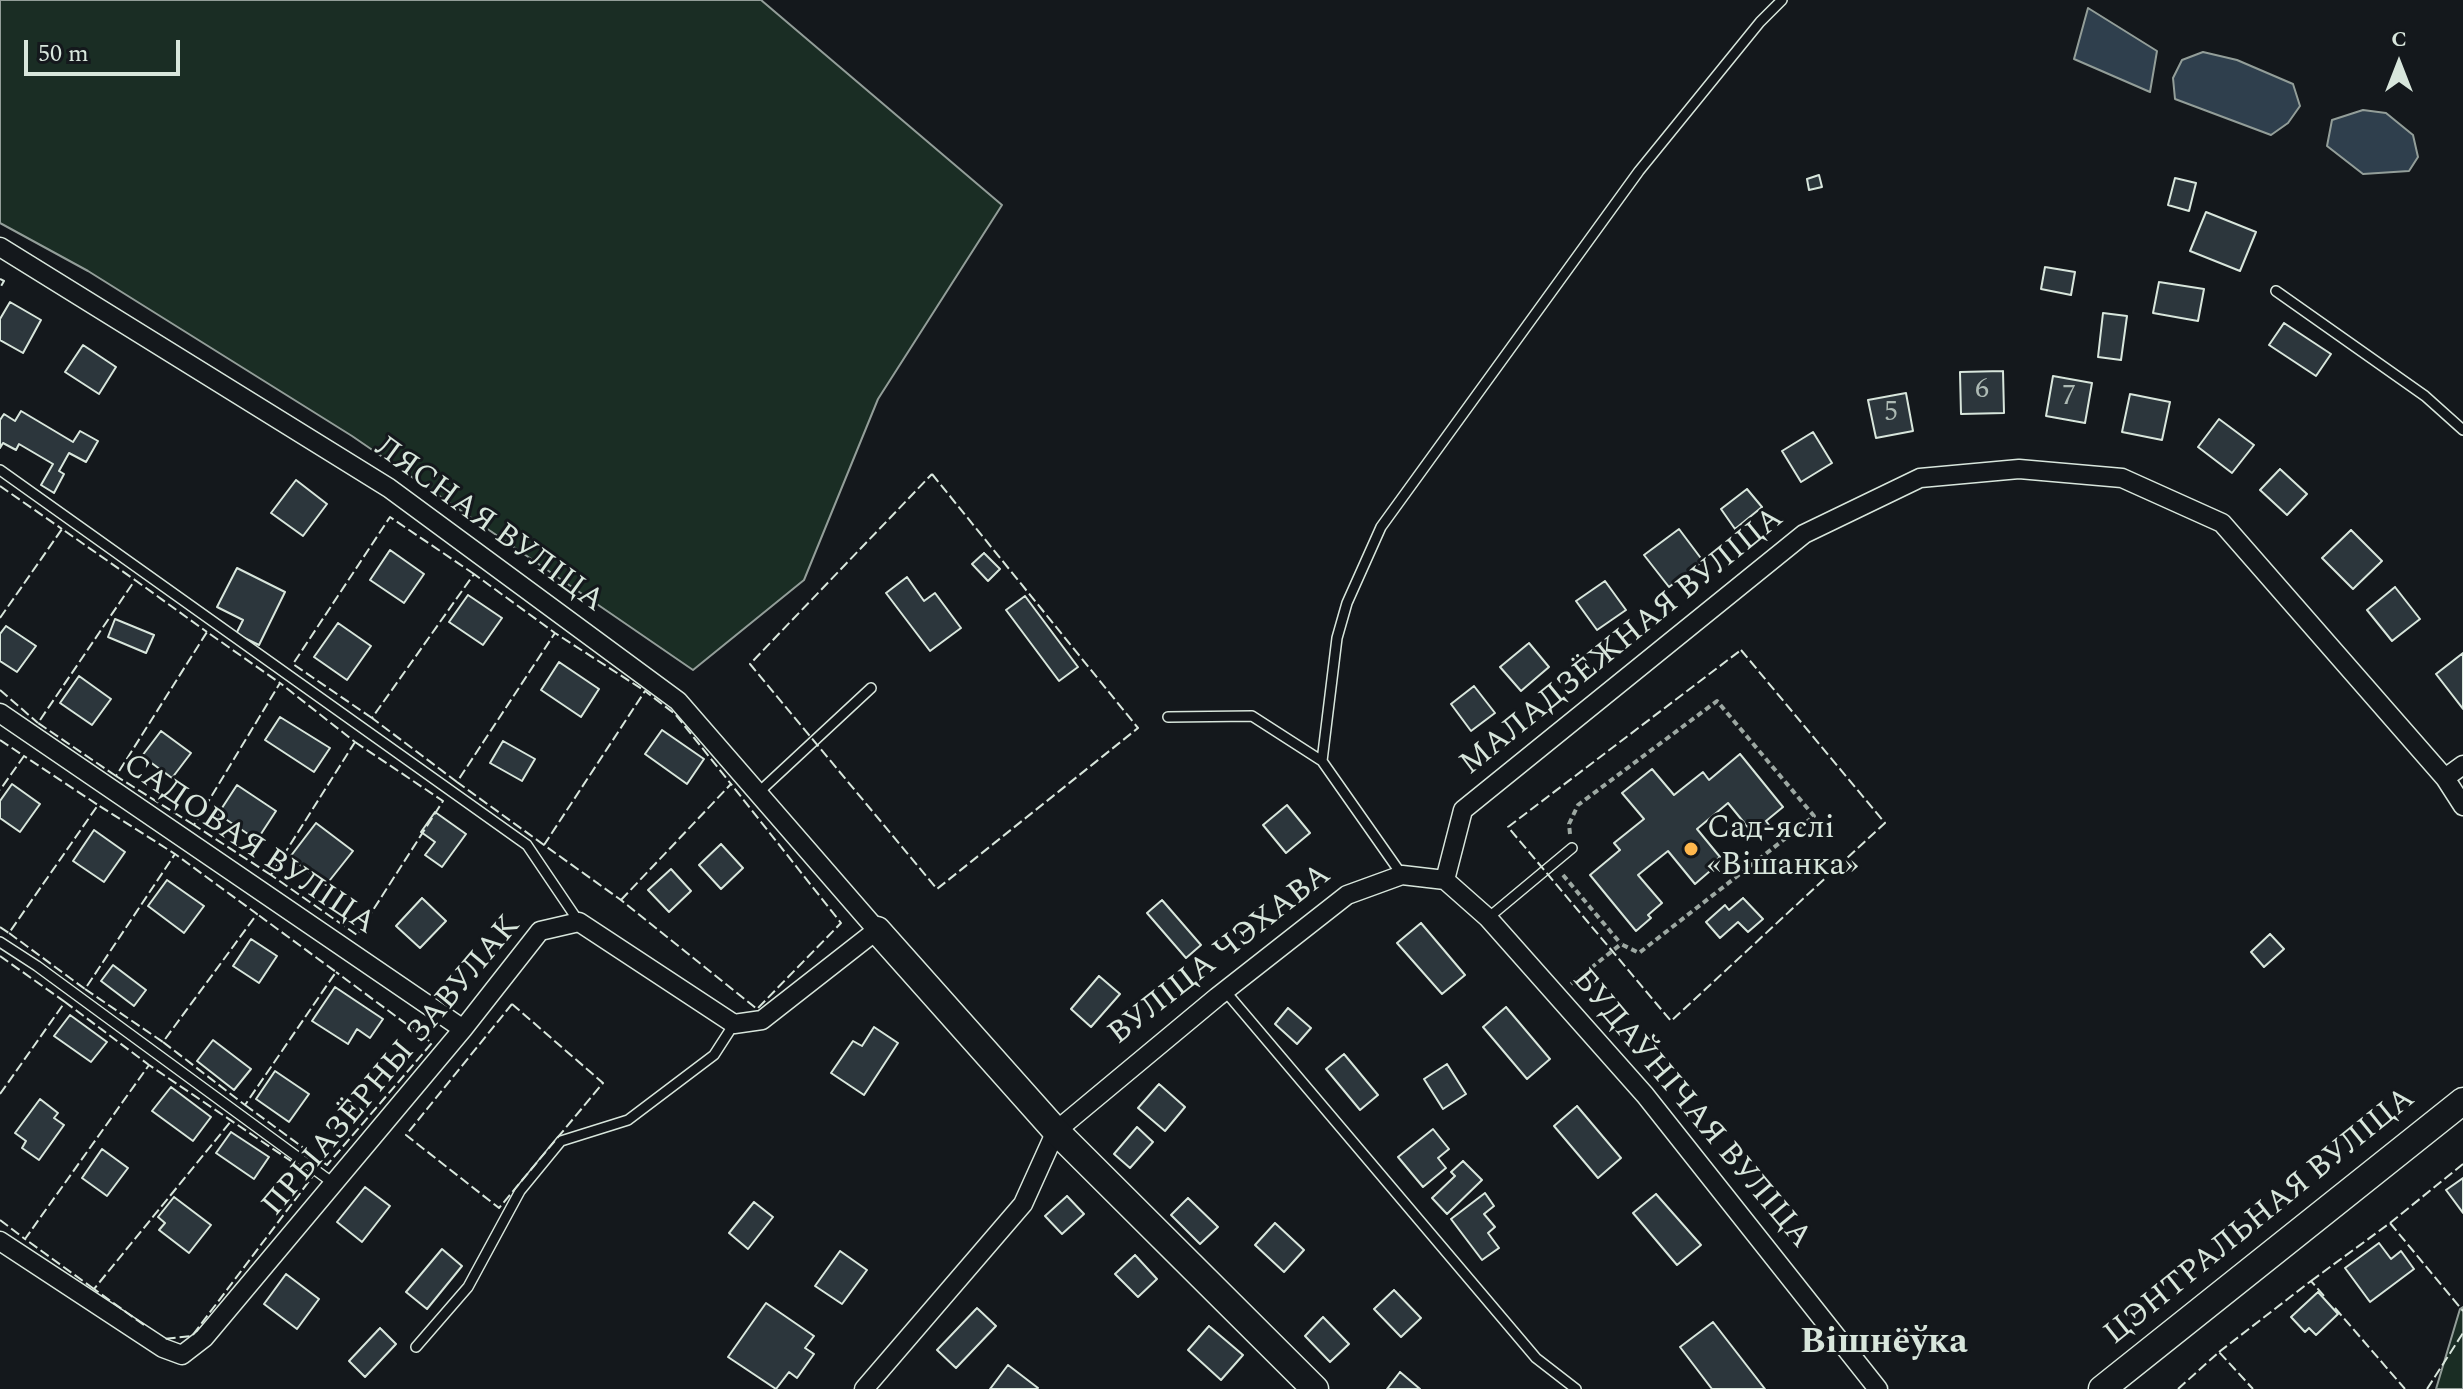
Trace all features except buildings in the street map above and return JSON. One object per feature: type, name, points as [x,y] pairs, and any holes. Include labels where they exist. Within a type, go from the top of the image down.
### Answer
[{"type":"street","name":"ЛЯСНАЯ ВУЛІЦА","points":[[0,247],[389,488],[678,701],[877,930]]},
{"type":"street","name":"МАЛАДЗЁЖНАЯ ВУЛІЦА","points":[[1445,880],[1463,810],[1804,534],[1920,478],[2019,469],[2122,478],[2222,523],[2445,778],[2463,806]]},
{"type":"street","name":"САДОВАЯ ВУЛІЦА","points":[[0,713],[463,1029]]},
{"type":"street","points":[[2445,778],[2463,765]]},
{"type":"street","name":"ВУЛІЦА ЧЭХАВА","points":[[864,1389],[1023,1204],[1056,1131],[1347,895],[1402,875],[1445,880]]},
{"type":"street","name":"БУДАЎНІЧАЯ ВУЛІЦА","points":[[1445,880],[1488,918],[1645,1095],[1878,1389]]},
{"type":"street","points":[[579,922],[734,1024],[762,1020],[877,930],[1056,1131],[1315,1389]]},
{"type":"street","name":"ПРЫАЗЁРНЫ ЗАВУЛАК","points":[[0,1241],[163,1348],[182,1355],[204,1338],[463,1029],[540,931],[579,922]]},
{"type":"street","name":"ЦЭНТРАЛЬНАЯ ВУЛІЦА","points":[[2102,1389],[2463,1101]]},
{"type":"lane","points":[[1322,761],[1337,638],[1347,603],[1381,527],[1639,171],[1760,22],[1782,0]]},
{"type":"lane","points":[[2276,291],[2425,396],[2463,430]]},
{"type":"lane","points":[[0,470],[527,845],[579,922]]},
{"type":"lane","points":[[759,792],[871,688]]},
{"type":"lane","points":[[1168,717],[1252,716],[1322,761],[1402,875]]},
{"type":"lane","points":[[1488,918],[1572,848]]},
{"type":"lane","points":[[0,942],[333,1183]]},
{"type":"lane","points":[[1225,991],[1536,1358],[1576,1389]]},
{"type":"lane","points":[[416,1347],[468,1287],[520,1191],[561,1141],[628,1120],[714,1055],[734,1024]]},
{"type":"path","points":[[1554,863],[1621,944],[1639,953],[1814,816],[1717,701],[1578,805],[1569,824],[1572,848]]},
{"type":"path","points":[[1557,996],[1621,944]]},
{"type":"green space","points":[[0,0],[761,0],[1002,205],[878,399],[804,580],[693,670],[352,436],[88,271],[0,223]]},
{"type":"green space","points":[[2463,1307],[2463,1389],[2436,1389],[2460,1309]]},
{"type":"water","points":[[2088,8],[2157,51],[2150,92],[2074,59]]},
{"type":"water","points":[[2203,52],[2237,60],[2293,84],[2300,106],[2288,123],[2271,135],[2175,99],[2173,78],[2182,60]]},
{"type":"water","points":[[2363,110],[2386,113],[2413,135],[2418,157],[2409,171],[2363,174],[2327,146],[2332,120]]},
{"type":"fence","points":[[0,279],[4,281],[0,288]]},
{"type":"fence","points":[[932,474],[1138,728],[937,889],[750,664],[932,474]]},
{"type":"fence","points":[[0,486],[62,529]]},
{"type":"fence","points":[[372,718],[293,664],[390,517],[474,574]]},
{"type":"fence","points":[[0,618],[62,529],[135,580]]},
{"type":"fence","points":[[457,782],[372,718],[474,574],[555,633]]},
{"type":"fence","points":[[116,776],[38,723],[135,580],[207,632]]},
{"type":"fence","points":[[194,825],[116,776],[207,632],[280,683]]},
{"type":"fence","points":[[544,845],[457,782],[555,633],[645,691]]},
{"type":"fence","points":[[1741,650],[1885,823],[1671,1021],[1508,827],[1741,650]]},
{"type":"fence","points":[[271,875],[194,825],[280,683],[355,742]]},
{"type":"fence","points":[[0,690],[38,723]]},
{"type":"fence","points":[[621,900],[731,784],[675,714],[645,691],[544,845],[621,900],[757,1009],[841,923],[731,784]]},
{"type":"fence","points":[[0,740],[24,756],[0,790]]},
{"type":"fence","points":[[355,742],[443,801],[357,935],[271,875],[355,742]]},
{"type":"fence","points":[[0,927],[9,933],[98,805],[24,756]]},
{"type":"fence","points":[[9,933],[85,989],[175,854],[98,805]]},
{"type":"fence","points":[[85,989],[163,1042],[257,914],[175,854]]},
{"type":"fence","points":[[163,1042],[245,1105],[336,972],[257,914]]},
{"type":"fence","points":[[0,956],[65,1002]]},
{"type":"fence","points":[[245,1105],[327,1165],[432,1043],[336,972]]},
{"type":"fence","points":[[0,1094],[65,1002],[149,1065]]},
{"type":"fence","points":[[512,1004],[603,1083],[499,1208],[406,1135],[512,1004]]},
{"type":"fence","points":[[94,1289],[25,1239],[149,1065],[313,1176],[192,1336],[163,1339]]},
{"type":"fence","points":[[144,1325],[94,1289],[232,1120]]},
{"type":"fence","points":[[2390,1223],[2463,1164]]},
{"type":"fence","points":[[0,1220],[25,1239]]},
{"type":"fence","points":[[2311,1281],[2390,1223],[2463,1311]]},
{"type":"fence","points":[[2219,1352],[2311,1281],[2324,1296]]},
{"type":"fence","points":[[2335,1308],[2405,1389]]},
{"type":"fence","points":[[2427,1389],[2463,1333]]},
{"type":"fence","points":[[2178,1389],[2219,1352],[2253,1389]]},
{"type":"place","name":"Сад-яслі «Вішанка»","points":[[1691,849]]},
{"type":"district","name":"Вішнёўка","points":[[1884,1345]]}]
